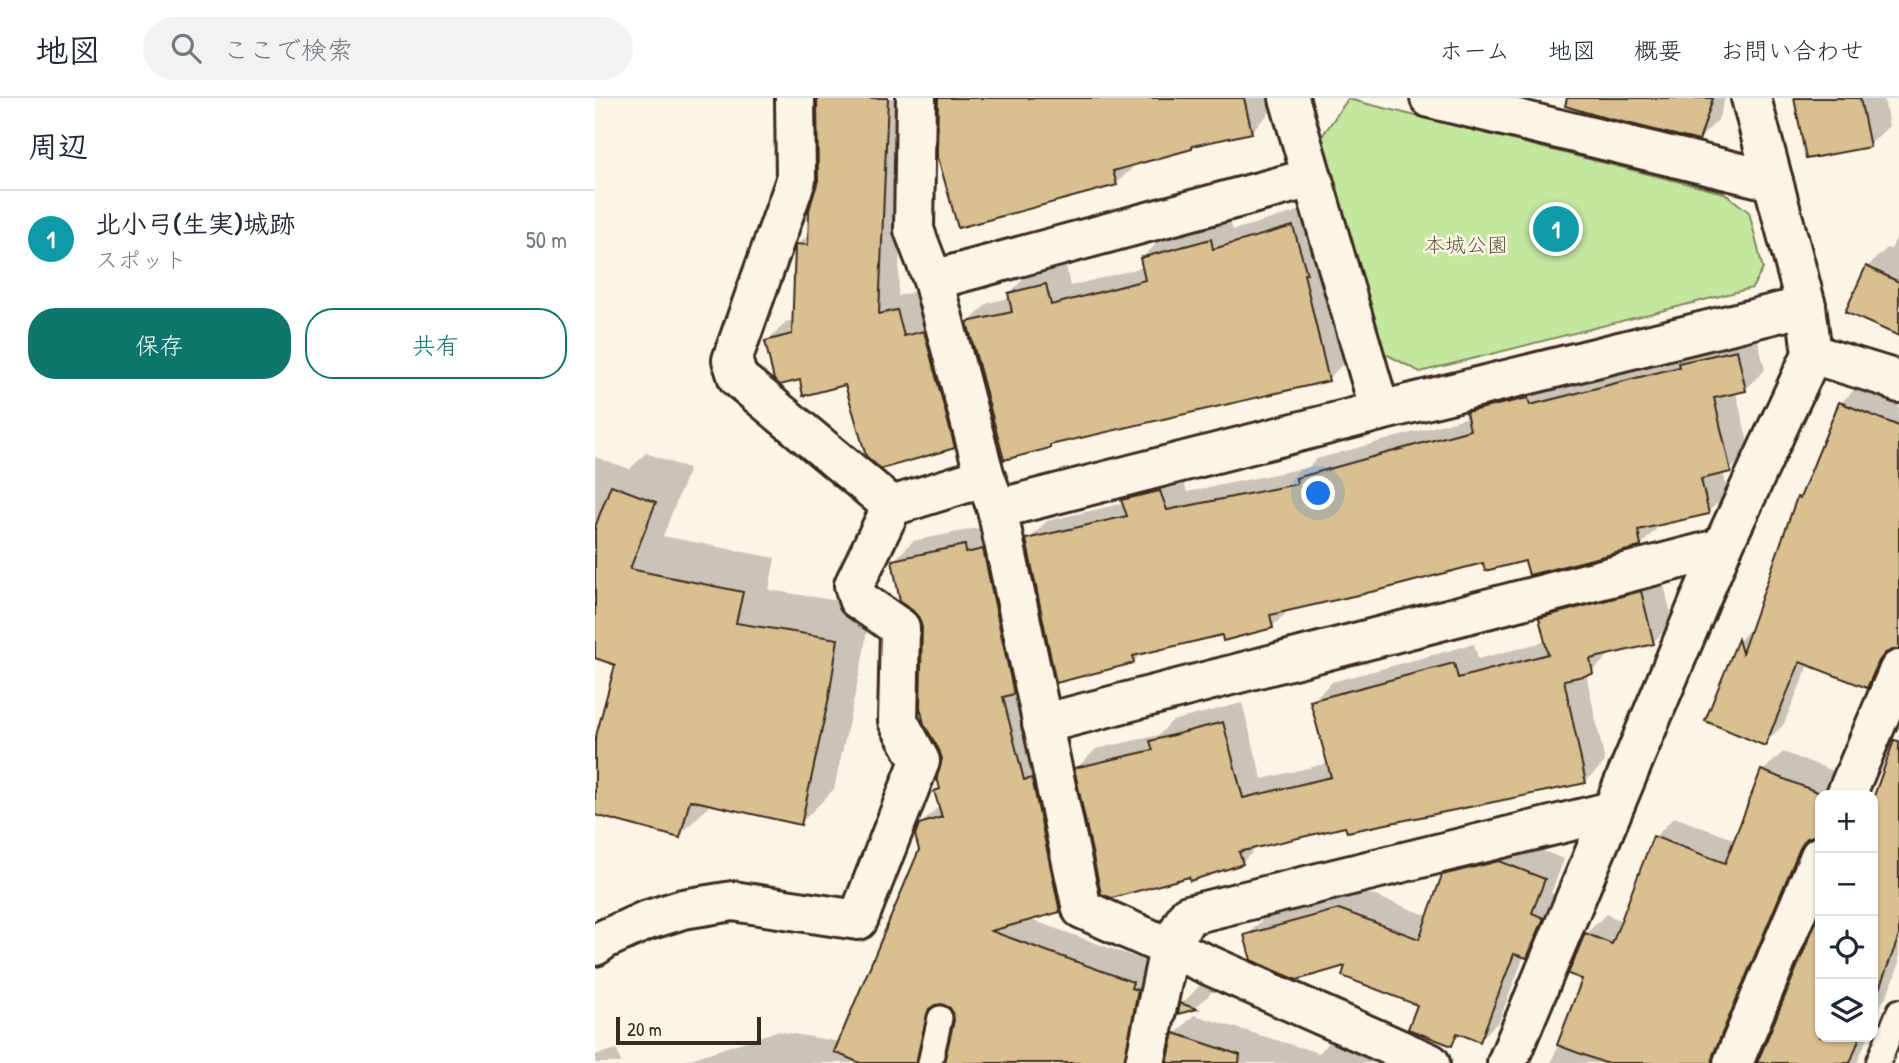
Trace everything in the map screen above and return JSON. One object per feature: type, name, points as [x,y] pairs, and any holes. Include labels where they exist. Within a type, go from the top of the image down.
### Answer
[{"type":"street","points":[[795,98],[796,180],[732,360],[738,378],[892,506],[991,493],[1380,411],[1807,306]]},
{"type":"street","points":[[916,98],[914,230],[933,280],[991,493],[1082,909],[1430,1063]]},
{"type":"street","points":[[1289,98],[1380,411]]},
{"type":"street","points":[[1430,98],[1773,181]]},
{"type":"street","points":[[1507,1063],[1722,548],[1812,354],[1807,306],[1751,98]]},
{"type":"street","points":[[933,280],[1311,178]]},
{"type":"street","points":[[1812,354],[1895,376]]},
{"type":"street","points":[[595,946],[645,920],[683,909],[733,901],[858,920],[920,761],[898,721],[900,628],[858,599],[854,585],[892,506]]},
{"type":"street","points":[[1042,724],[1722,548]]},
{"type":"street","points":[[1848,790],[1899,670]]},
{"type":"street","points":[[1145,1063],[1169,949],[1188,915],[1612,811]]},
{"type":"street","points":[[1733,1063],[1815,868]]},
{"type":"lane","points":[[1878,1063],[1899,1011]]},
{"type":"lane","points":[[930,1063],[940,1018]]},
{"type":"green space","name":"本城公園","points":[[1348,99],[1724,193],[1749,212],[1763,269],[1752,288],[1420,372],[1380,351],[1318,142]]},
{"type":"building","points":[[817,98],[888,98],[879,314],[897,310],[904,336],[924,331],[955,448],[881,469],[866,456],[845,385],[803,396],[800,380],[780,385],[774,380],[765,341],[792,334],[795,247],[796,244],[808,245],[809,210],[818,180]]},
{"type":"building","points":[[938,98],[1244,98],[1252,133],[1192,146],[1192,149],[1113,171],[1117,185],[958,228],[937,154]]},
{"type":"building","points":[[1567,98],[1713,98],[1699,141],[1565,106]]},
{"type":"building","points":[[1794,98],[1860,98],[1870,147],[1806,159]]},
{"type":"building","points":[[1293,226],[1307,274],[1304,274],[1329,381],[1050,445],[1050,448],[1004,460],[967,322],[1012,312],[1008,293],[1046,284],[1051,305],[1145,280],[1140,258],[1211,239],[1213,249]]},
{"type":"building","points":[[1866,266],[1899,282],[1899,336],[1845,312]]},
{"type":"building","points":[[1737,350],[1746,391],[1714,398],[1731,472],[1701,479],[1709,514],[1638,530],[1640,547],[1529,575],[1525,561],[1485,571],[1483,563],[1270,615],[1273,628],[1223,641],[1222,635],[1133,656],[1134,663],[1056,683],[1026,539],[1127,516],[1121,500],[1160,491],[1167,510],[1297,484],[1296,478],[1470,430],[1466,412],[1528,398],[1530,405],[1679,367],[1678,363]]},
{"type":"building","points":[[1839,402],[1899,426],[1899,649],[1885,653],[1867,688],[1800,662],[1765,746],[1705,721],[1738,639],[1742,653],[1797,497],[1800,498]]},
{"type":"building","points":[[611,485],[656,502],[630,569],[743,592],[736,623],[838,639],[829,697],[801,825],[690,800],[680,838],[595,815],[595,740],[615,665],[595,658],[595,527]]},
{"type":"building","points":[[965,545],[966,553],[983,549],[1014,694],[1003,697],[1024,780],[1032,778],[1060,912],[991,931],[1133,982],[1131,988],[1138,990],[1124,1063],[944,1063],[954,1020],[950,1008],[942,1004],[929,1009],[916,1063],[860,1063],[834,1052],[919,850],[915,835],[919,824],[942,817],[934,791],[940,789],[937,777],[942,759],[924,724],[920,707],[922,628],[919,618],[900,602],[892,560]]},
{"type":"building","points":[[1641,591],[1654,644],[1590,659],[1593,674],[1564,680],[1586,783],[1347,832],[1345,827],[1239,852],[1243,864],[1190,881],[1189,877],[1112,898],[1101,894],[1074,768],[1153,750],[1150,741],[1223,722],[1243,798],[1331,777],[1310,701],[1454,663],[1458,678],[1548,654],[1539,618]]},
{"type":"building","points":[[1894,740],[1899,741],[1899,936],[1878,992],[1878,790]]},
{"type":"building","points":[[1761,770],[1815,791],[1815,836],[1807,838],[1800,848],[1713,1055],[1712,1063],[1605,1063],[1557,1045],[1582,979],[1568,974],[1585,933],[1612,944],[1653,836],[1725,863]]},
{"type":"building","points":[[1499,861],[1545,879],[1532,913],[1544,918],[1527,958],[1514,954],[1480,1042],[1457,1033],[1452,1046],[1408,1029],[1417,1005],[1342,976],[1345,966],[1297,980],[1251,960],[1244,935],[1339,909],[1419,939],[1442,875]]},
{"type":"building","points":[[1815,924],[1815,1042],[1858,1042],[1850,1063],[1757,1063]]},
{"type":"building","points":[[1180,1003],[1197,1009],[1178,1014]]},
{"type":"building","points":[[1174,1033],[1240,1055],[1239,1063],[1167,1063]]},
{"type":"place","name":"北小弓(生実)城跡","points":[[1556,229]]}]
